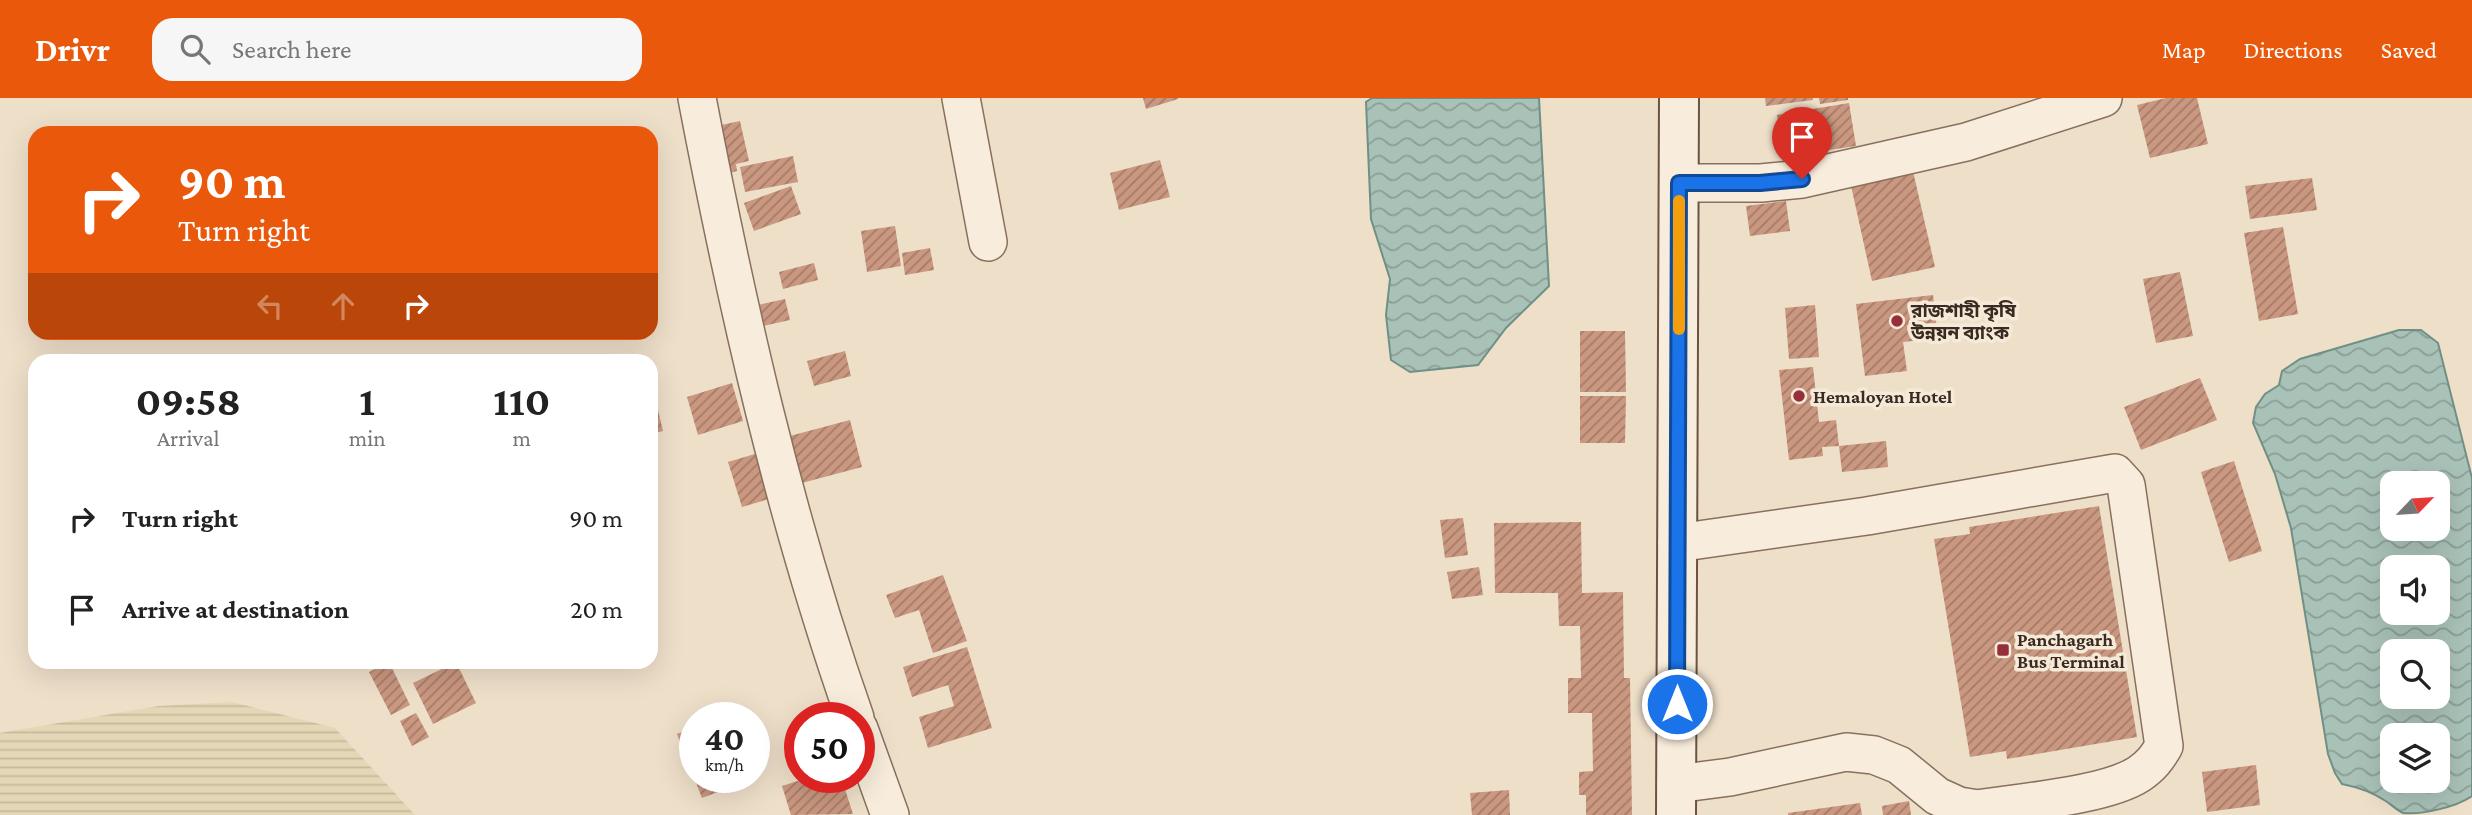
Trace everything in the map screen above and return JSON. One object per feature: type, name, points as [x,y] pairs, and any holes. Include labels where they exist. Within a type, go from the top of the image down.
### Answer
[{"type":"main road","points":[[1676,799],[1679,98]]},
{"type":"street","points":[[697,98],[752,361],[794,525],[850,702]]},
{"type":"street","points":[[961,98],[988,242]]},
{"type":"street","points":[[1679,183],[1760,183],[1802,179],[1966,142],[2103,98]]},
{"type":"street","points":[[1676,799],[1730,778],[1846,752],[1874,755],[1899,765],[1937,796],[1959,806],[1978,809],[2106,788],[2137,775],[2155,762],[2164,746],[2126,485],[2115,473],[1867,516],[1677,543]]},
{"type":"street","points":[[875,773],[890,815]]},
{"type":"shaded area","points":[[232,702],[335,728],[415,815],[0,815],[0,733],[158,706]]},
{"type":"water","points":[[1372,98],[1539,98],[1549,286],[1506,328],[1478,365],[1410,372],[1391,360],[1386,315],[1390,279],[1371,219],[1366,102]]},
{"type":"water","points":[[2399,330],[2421,330],[2438,343],[2472,478],[2472,796],[2448,807],[2420,813],[2403,813],[2374,795],[2342,784],[2335,773],[2328,754],[2291,528],[2275,474],[2253,423],[2256,407],[2265,394],[2279,385],[2282,371],[2300,359]]},
{"type":"building","points":[[1143,98],[1178,98],[1178,99],[1146,109]]},
{"type":"building","points":[[1765,98],[1813,98],[1813,100],[1766,106]]},
{"type":"building","points":[[1819,98],[1848,98],[1848,100],[1820,104]]},
{"type":"building","points":[[2166,98],[2197,98],[2208,144],[2150,158],[2137,105]]},
{"type":"building","points":[[1849,103],[1856,146],[1783,157],[1777,115]]},
{"type":"building","points":[[740,121],[749,161],[736,164],[737,171],[723,175],[712,127]]},
{"type":"building","points":[[793,156],[798,182],[745,192],[740,167]]},
{"type":"building","points":[[1160,160],[1170,197],[1119,210],[1110,173]]},
{"type":"building","points":[[1912,167],[1935,267],[1872,281],[1850,181]]},
{"type":"building","points":[[2312,178],[2317,210],[2250,219],[2245,186]]},
{"type":"building","points":[[791,186],[801,214],[754,231],[744,203]]},
{"type":"building","points":[[1786,201],[1790,231],[1750,236],[1746,206]]},
{"type":"building","points":[[895,226],[901,266],[867,272],[861,231]]},
{"type":"building","points":[[2283,227],[2298,314],[2259,321],[2244,233]]},
{"type":"building","points":[[930,248],[934,270],[905,275],[902,253]]},
{"type":"building","points":[[814,263],[818,280],[783,289],[779,272]]},
{"type":"building","points":[[2180,272],[2193,336],[2156,343],[2143,279]]},
{"type":"building","name":"রাজশাহী কৃষি উন্নয়ন ব্যাংক","points":[[1933,295],[1938,338],[1903,342],[1907,371],[1865,376],[1856,304]]},
{"type":"building","points":[[785,299],[790,320],[763,326],[758,305]]},
{"type":"building","points":[[1815,305],[1819,357],[1789,359],[1785,308]]},
{"type":"building","points":[[1580,331],[1625,331],[1626,392],[1580,392]]},
{"type":"building","points":[[845,351],[851,376],[814,386],[807,361]]},
{"type":"building","name":"Hemaloyan Hotel","points":[[1813,367],[1819,422],[1836,420],[1839,446],[1822,447],[1823,456],[1789,460],[1779,370]]},
{"type":"building","points":[[2200,378],[2217,420],[2141,450],[2124,407]]},
{"type":"building","points":[[732,383],[743,421],[698,435],[687,397]]},
{"type":"building","points":[[1580,396],[1626,396],[1625,443],[1580,443]]},
{"type":"building","points":[[658,410],[663,431],[658,432]]},
{"type":"building","points":[[850,420],[862,467],[798,484],[786,437]]},
{"type":"building","points":[[1886,441],[1888,467],[1842,472],[1839,446]]},
{"type":"building","points":[[765,451],[779,496],[742,507],[728,462]]},
{"type":"building","points":[[2234,461],[2262,551],[2229,562],[2201,472]]},
{"type":"building","points":[[2099,506],[2137,737],[2007,759],[2006,751],[1970,757],[1934,539],[1970,534],[1969,527]]},
{"type":"building","points":[[1463,518],[1468,555],[1445,558],[1440,520]]},
{"type":"building","points":[[1581,522],[1582,593],[1623,592],[1624,678],[1630,678],[1632,815],[1586,815],[1586,795],[1579,795],[1579,772],[1593,771],[1592,713],[1568,713],[1568,678],[1581,678],[1580,626],[1559,626],[1558,593],[1495,593],[1494,523]]},
{"type":"building","points":[[1479,567],[1483,595],[1452,599],[1447,572]]},
{"type":"building","points":[[943,575],[967,641],[933,653],[919,610],[895,618],[886,595]]},
{"type":"building","points":[[967,647],[992,728],[928,748],[919,717],[954,706],[948,685],[912,697],[903,667]]},
{"type":"building","points":[[375,669],[392,669],[410,705],[391,715],[369,672]]},
{"type":"building","points":[[442,669],[459,669],[476,703],[433,724],[413,683]]},
{"type":"building","points":[[416,713],[429,737],[412,746],[400,721]]},
{"type":"building","points":[[2256,765],[2260,805],[2207,812],[2202,772]]},
{"type":"building","points":[[1509,790],[1510,815],[1472,815],[1470,793]]},
{"type":"building","points":[[700,793],[715,793],[702,798]]},
{"type":"building","points":[[784,793],[846,793],[853,814],[791,815]]},
{"type":"building","points":[[1909,801],[1911,815],[1883,815],[1882,806]]},
{"type":"building","points":[[1860,803],[1862,815],[1788,815],[1788,813]]},
{"type":"slow traffic","points":[[1679,201],[1679,329]]},
{"type":"place","name":"রাজশাহী কৃষি উন্নয়ন ব্যাংক","points":[[1897,321]]},
{"type":"place","name":"Hemaloyan Hotel","points":[[1799,396]]},
{"type":"place","name":"Panchagarh Bus Terminal","points":[[2003,650]]},
{"type":"route","points":[[1677,704],[1679,183],[1760,183],[1802,179]]}]
